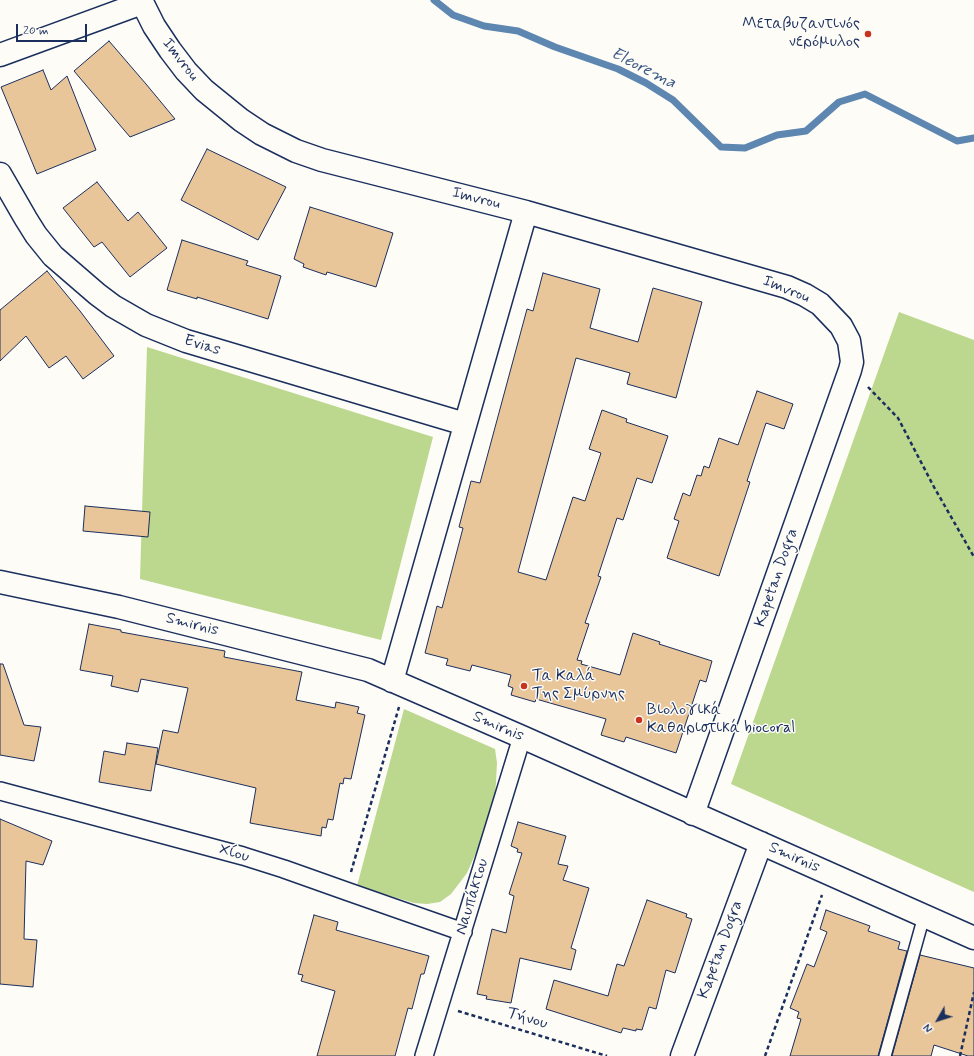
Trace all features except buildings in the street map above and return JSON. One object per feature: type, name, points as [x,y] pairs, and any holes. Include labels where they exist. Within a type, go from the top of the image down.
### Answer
[{"type":"street","points":[[0,55],[141,1]]},
{"type":"street","name":"Imvrou","points":[[141,1],[163,40],[186,71],[204,90],[241,120],[262,134],[296,151],[322,160],[526,212],[787,286],[820,304],[841,326],[849,341]]},
{"type":"street","name":"Evias","points":[[0,174],[36,235],[53,256],[97,294],[119,310],[146,325],[186,341],[465,424]]},
{"type":"street","points":[[398,684],[465,424],[526,212]]},
{"type":"street","name":"Kapetan Dogra","points":[[693,814],[850,370],[852,362],[849,341]]},
{"type":"street","name":"Smirnis","points":[[0,582],[119,607],[368,670],[974,938]]},
{"type":"street","name":"Ναυπάκτου","points":[[424,1056],[522,737]]},
{"type":"street","name":"Χίου","points":[[0,791],[284,868],[346,892],[463,932]]},
{"type":"street","name":"Kapetan Dogra","points":[[682,1056],[761,843]]},
{"type":"lane","points":[[885,1056],[924,916]]},
{"type":"path","points":[[850,370],[898,418],[934,487],[974,557]]},
{"type":"path","points":[[346,892],[398,684]]},
{"type":"path","points":[[765,1056],[829,873]]},
{"type":"path","points":[[960,1056],[974,992]]},
{"type":"path","name":"Τήνου","points":[[440,1005],[607,1056]]},
{"type":"green space","points":[[899,312],[974,340],[974,892],[731,784]]},
{"type":"green space","points":[[147,347],[433,437],[381,640],[140,579]]},
{"type":"green space","points":[[404,709],[495,749],[497,763],[495,800],[483,837],[467,873],[451,894],[440,902],[427,904],[414,903],[357,886]]},
{"type":"waterway","name":"Eleorema","points":[[434,0],[453,15],[484,26],[518,31],[555,47],[618,69],[646,83],[673,100],[721,147],[745,148],[777,135],[806,131],[839,102],[865,94],[957,141],[974,138]]},
{"type":"place","name":"Μεταβυζαντινός νερόμυλος","points":[[868,34]]},
{"type":"place","name":"Τα Καλά Της Σμύρνης","points":[[524,686]]},
{"type":"place","name":"Βιολογικά Καθαριστικά biocoral","points":[[639,720]]}]
